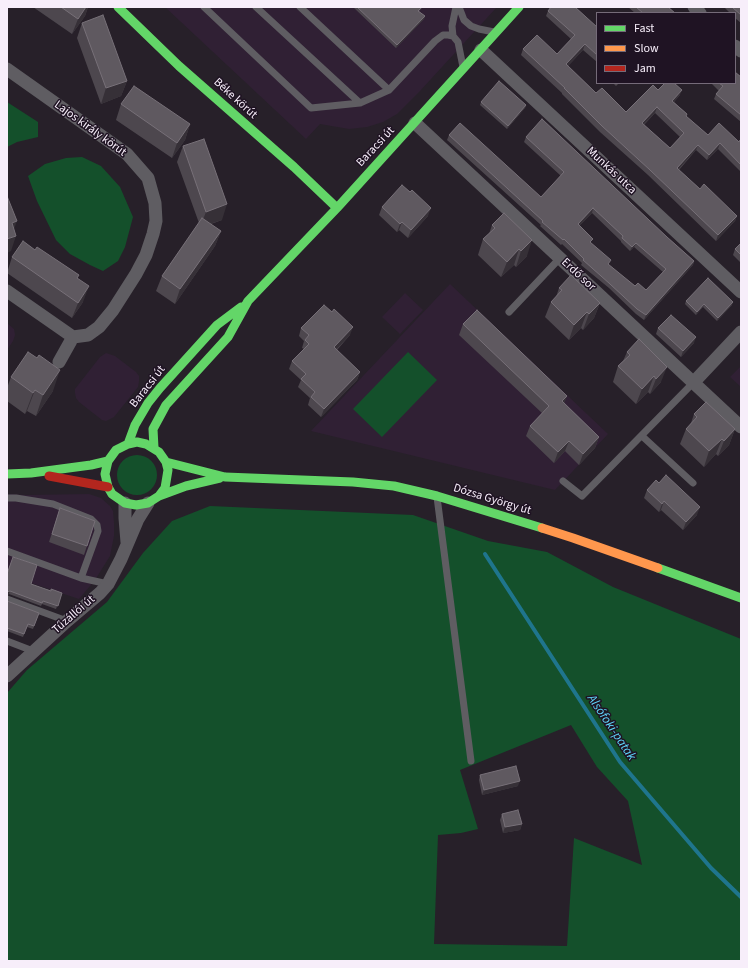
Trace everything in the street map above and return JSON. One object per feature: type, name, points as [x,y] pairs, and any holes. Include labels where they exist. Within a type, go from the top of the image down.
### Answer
[{"type":"street","name":"Baracsi út","points":[[128,444],[135,425],[148,403],[160,388],[217,325],[248,301],[337,208],[519,7]]},
{"type":"street","name":"Béke körút","points":[[120,8],[180,66],[337,208]]},
{"type":"street","name":"Munkás utca","points":[[481,50],[741,292]]},
{"type":"street","name":"Lajos király körút","points":[[7,69],[127,154],[148,178],[155,203],[156,221],[154,234],[146,255],[136,274],[113,310],[99,327],[88,335],[73,337]]},
{"type":"street","name":"Erdő sor","points":[[415,123],[741,427]]},
{"type":"street","points":[[7,291],[73,337],[60,362]]},
{"type":"street","name":"Baracsi út","points":[[154,448],[153,429],[166,405],[228,337],[248,301]]},
{"type":"street","points":[[694,383],[741,332]]},
{"type":"street","points":[[137,442],[154,448],[163,456],[168,470],[164,488],[154,499],[136,505],[118,499],[108,487],[105,474],[108,461],[116,450],[128,444],[137,442]]},
{"type":"street","points":[[7,474],[31,473],[91,465],[108,461]]},
{"type":"street","name":"Dózsa György út","points":[[166,462],[225,477],[353,482],[394,486],[437,496],[573,538],[741,598]]},
{"type":"street","points":[[31,473],[108,487]]},
{"type":"street","name":"Dózsa György út","points":[[154,499],[186,486],[225,477]]},
{"type":"street","name":"Tűzállói út","points":[[7,676],[33,651],[100,593],[108,584],[128,544],[138,519],[154,499]]},
{"type":"street","points":[[125,502],[128,544]]},
{"type":"lane","points":[[204,7],[311,108],[360,103],[389,90],[435,41],[443,35],[448,34],[454,36]]},
{"type":"lane","points":[[256,7],[360,103]]},
{"type":"lane","points":[[300,7],[389,90]]},
{"type":"lane","points":[[456,7],[452,26],[454,36],[458,42],[463,68]]},
{"type":"lane","points":[[459,7],[464,20],[471,26],[496,32]]},
{"type":"lane","points":[[508,312],[560,258]]},
{"type":"lane","points":[[563,481],[582,496],[694,383]]},
{"type":"lane","points":[[642,436],[693,483]]},
{"type":"lane","points":[[437,496],[472,761]]},
{"type":"lane","points":[[7,498],[53,504],[91,518],[97,525],[98,531],[81,578]]},
{"type":"lane","points":[[7,551],[81,578],[108,584]]},
{"type":"lane","points":[[7,599],[67,621]]},
{"type":"lane","points":[[7,642],[33,651]]},
{"type":"shaded area","points":[[165,7],[497,7],[397,114],[383,122],[367,127],[349,129],[320,124],[306,139]]},
{"type":"shaded area","points":[[450,284],[608,434],[555,490],[311,431]]},
{"type":"shaded area","points":[[405,293],[423,310],[400,334],[382,317]]},
{"type":"shaded area","points":[[7,323],[14,329],[15,335],[7,350]]},
{"type":"shaded area","points":[[106,353],[115,356],[136,372],[139,376],[139,381],[138,387],[114,417],[106,421],[102,420],[79,402],[76,398],[75,389],[100,357]]},
{"type":"shaded area","points":[[741,366],[741,387],[730,377]]},
{"type":"shaded area","points":[[7,494],[89,494],[101,498],[110,506],[113,511],[114,536],[110,556],[95,580],[79,599],[7,575]]},
{"type":"green space","points":[[7,102],[38,122],[38,137],[17,142],[7,147]]},
{"type":"green space","points":[[82,157],[101,166],[120,187],[133,217],[125,247],[118,261],[103,271],[70,254],[56,240],[37,201],[28,176],[45,164],[66,158]]},
{"type":"green space","points":[[408,352],[437,380],[382,437],[353,409]]},
{"type":"green space","points":[[137,455],[151,461],[157,475],[151,489],[137,495],[123,489],[117,475],[123,461]]},
{"type":"green space","points":[[210,506],[413,515],[488,541],[547,552],[613,587],[741,639],[741,961],[7,961],[7,693],[27,670],[107,602],[143,553],[172,521]],"holes":[[[571,725],[597,767],[628,801],[642,865],[574,838],[567,946],[434,944],[438,835],[461,833],[478,829],[460,770]]]},
{"type":"building","points":[[61,7],[86,7],[78,19]]},
{"type":"building","points":[[357,7],[422,7],[418,11],[425,16],[397,45]]},
{"type":"building","points":[[551,7],[575,7],[596,26],[596,54],[585,44],[566,64],[596,93],[602,88],[626,112],[653,85],[658,90],[664,84],[675,84],[682,90],[672,101],[687,114],[686,116],[708,135],[719,123],[739,142],[740,140],[741,141],[741,165],[720,143],[709,155],[698,145],[677,168],[700,189],[704,184],[737,216],[718,235],[523,49],[537,35],[557,54],[575,35],[548,11]],"holes":[[[657,107],[684,133],[670,148],[642,123]]]},
{"type":"building","points":[[636,7],[668,7],[674,12],[642,12]]},
{"type":"building","points":[[732,7],[741,7],[741,15]]},
{"type":"building","points":[[103,15],[127,81],[106,88],[82,23]]},
{"type":"building","points":[[736,73],[741,77],[741,115],[716,94],[723,86],[720,84],[736,84]]},
{"type":"building","points":[[499,81],[526,105],[508,126],[481,102]]},
{"type":"building","points":[[134,86],[190,124],[177,143],[121,104]]},
{"type":"building","points":[[542,119],[694,261],[646,315],[637,309],[583,260],[584,259],[564,239],[563,240],[542,222],[543,221],[449,135],[460,123],[541,197],[564,172],[526,137]],"holes":[[[593,208],[623,236],[622,238],[632,247],[636,243],[666,269],[646,290],[638,283],[635,286],[608,264],[611,260],[590,242],[593,239],[578,224]]]},
{"type":"building","points":[[204,139],[227,204],[206,212],[183,146]]},
{"type":"building","points":[[402,185],[410,192],[412,190],[431,208],[411,230],[402,222],[400,224],[382,207]]},
{"type":"building","points":[[7,196],[17,221],[12,223],[16,236],[7,239]]},
{"type":"building","points":[[504,213],[532,240],[521,251],[519,249],[507,262],[483,239],[495,228],[492,225]]},
{"type":"building","points":[[202,218],[221,231],[180,289],[162,276]]},
{"type":"building","points":[[23,241],[35,250],[37,247],[79,275],[77,278],[89,286],[78,303],[12,257]]},
{"type":"building","points":[[741,243],[741,255],[735,249]]},
{"type":"building","points":[[571,275],[600,303],[589,314],[587,312],[574,325],[551,302],[562,290],[559,288]]},
{"type":"building","points":[[708,278],[733,302],[718,318],[704,304],[697,312],[686,301]]},
{"type":"building","points":[[324,305],[332,312],[334,309],[353,327],[334,347],[360,372],[324,409],[311,397],[315,392],[301,379],[306,374],[292,361],[309,344],[305,340],[309,335],[301,328]]},
{"type":"building","points":[[477,310],[567,396],[562,401],[599,437],[583,454],[569,441],[558,452],[530,426],[549,406],[463,324]]},
{"type":"building","points":[[671,315],[696,337],[683,351],[658,328]]},
{"type":"building","points":[[639,339],[667,367],[656,379],[654,376],[642,389],[618,366],[630,355],[627,352]]},
{"type":"building","points":[[28,352],[37,358],[39,355],[60,370],[43,395],[35,390],[33,393],[11,377]]},
{"type":"building","points":[[706,402],[735,429],[724,441],[722,439],[709,451],[686,429],[697,417],[694,414]]},
{"type":"building","points":[[666,475],[700,507],[686,522],[664,501],[662,504],[647,490],[656,480],[659,483]]},
{"type":"building","points":[[60,508],[95,521],[87,546],[52,534]]},
{"type":"building","points":[[13,557],[37,565],[31,584],[62,593],[58,606],[43,601],[42,603],[10,591],[7,592],[7,574]]},
{"type":"building","points":[[7,601],[39,613],[34,626],[28,624],[24,634],[7,628]]},
{"type":"building","points":[[516,766],[520,781],[484,790],[480,775]]},
{"type":"building","points":[[518,810],[522,824],[505,827],[502,814]]},
{"type":"waterway","name":"Alsófoki-patak","points":[[485,554],[620,762],[711,868],[741,897]]},
{"type":"traffic: fast","points":[[118,7],[179,66],[294,167],[337,208]]},
{"type":"traffic: fast","points":[[154,448],[153,429],[166,405],[228,337],[248,301],[337,208],[519,7]]},
{"type":"traffic: fast","points":[[128,444],[135,425],[148,403],[160,388],[217,325],[241,307]]},
{"type":"traffic: fast","points":[[159,496],[165,488],[168,470],[166,462],[159,452],[146,444],[137,442],[128,444],[116,450],[108,461],[105,474],[108,487],[112,494],[125,503],[136,505],[148,503],[159,496],[186,486],[220,478]]},
{"type":"traffic: fast","points":[[7,474],[31,473],[91,465],[108,461]]},
{"type":"traffic: fast","points":[[166,462],[225,477],[353,482],[394,486],[437,496],[542,528]]},
{"type":"traffic: fast","points":[[658,568],[741,598]]},
{"type":"traffic: slow","points":[[542,528],[658,568]]},
{"type":"traffic: jam","points":[[49,476],[108,487]]}]
